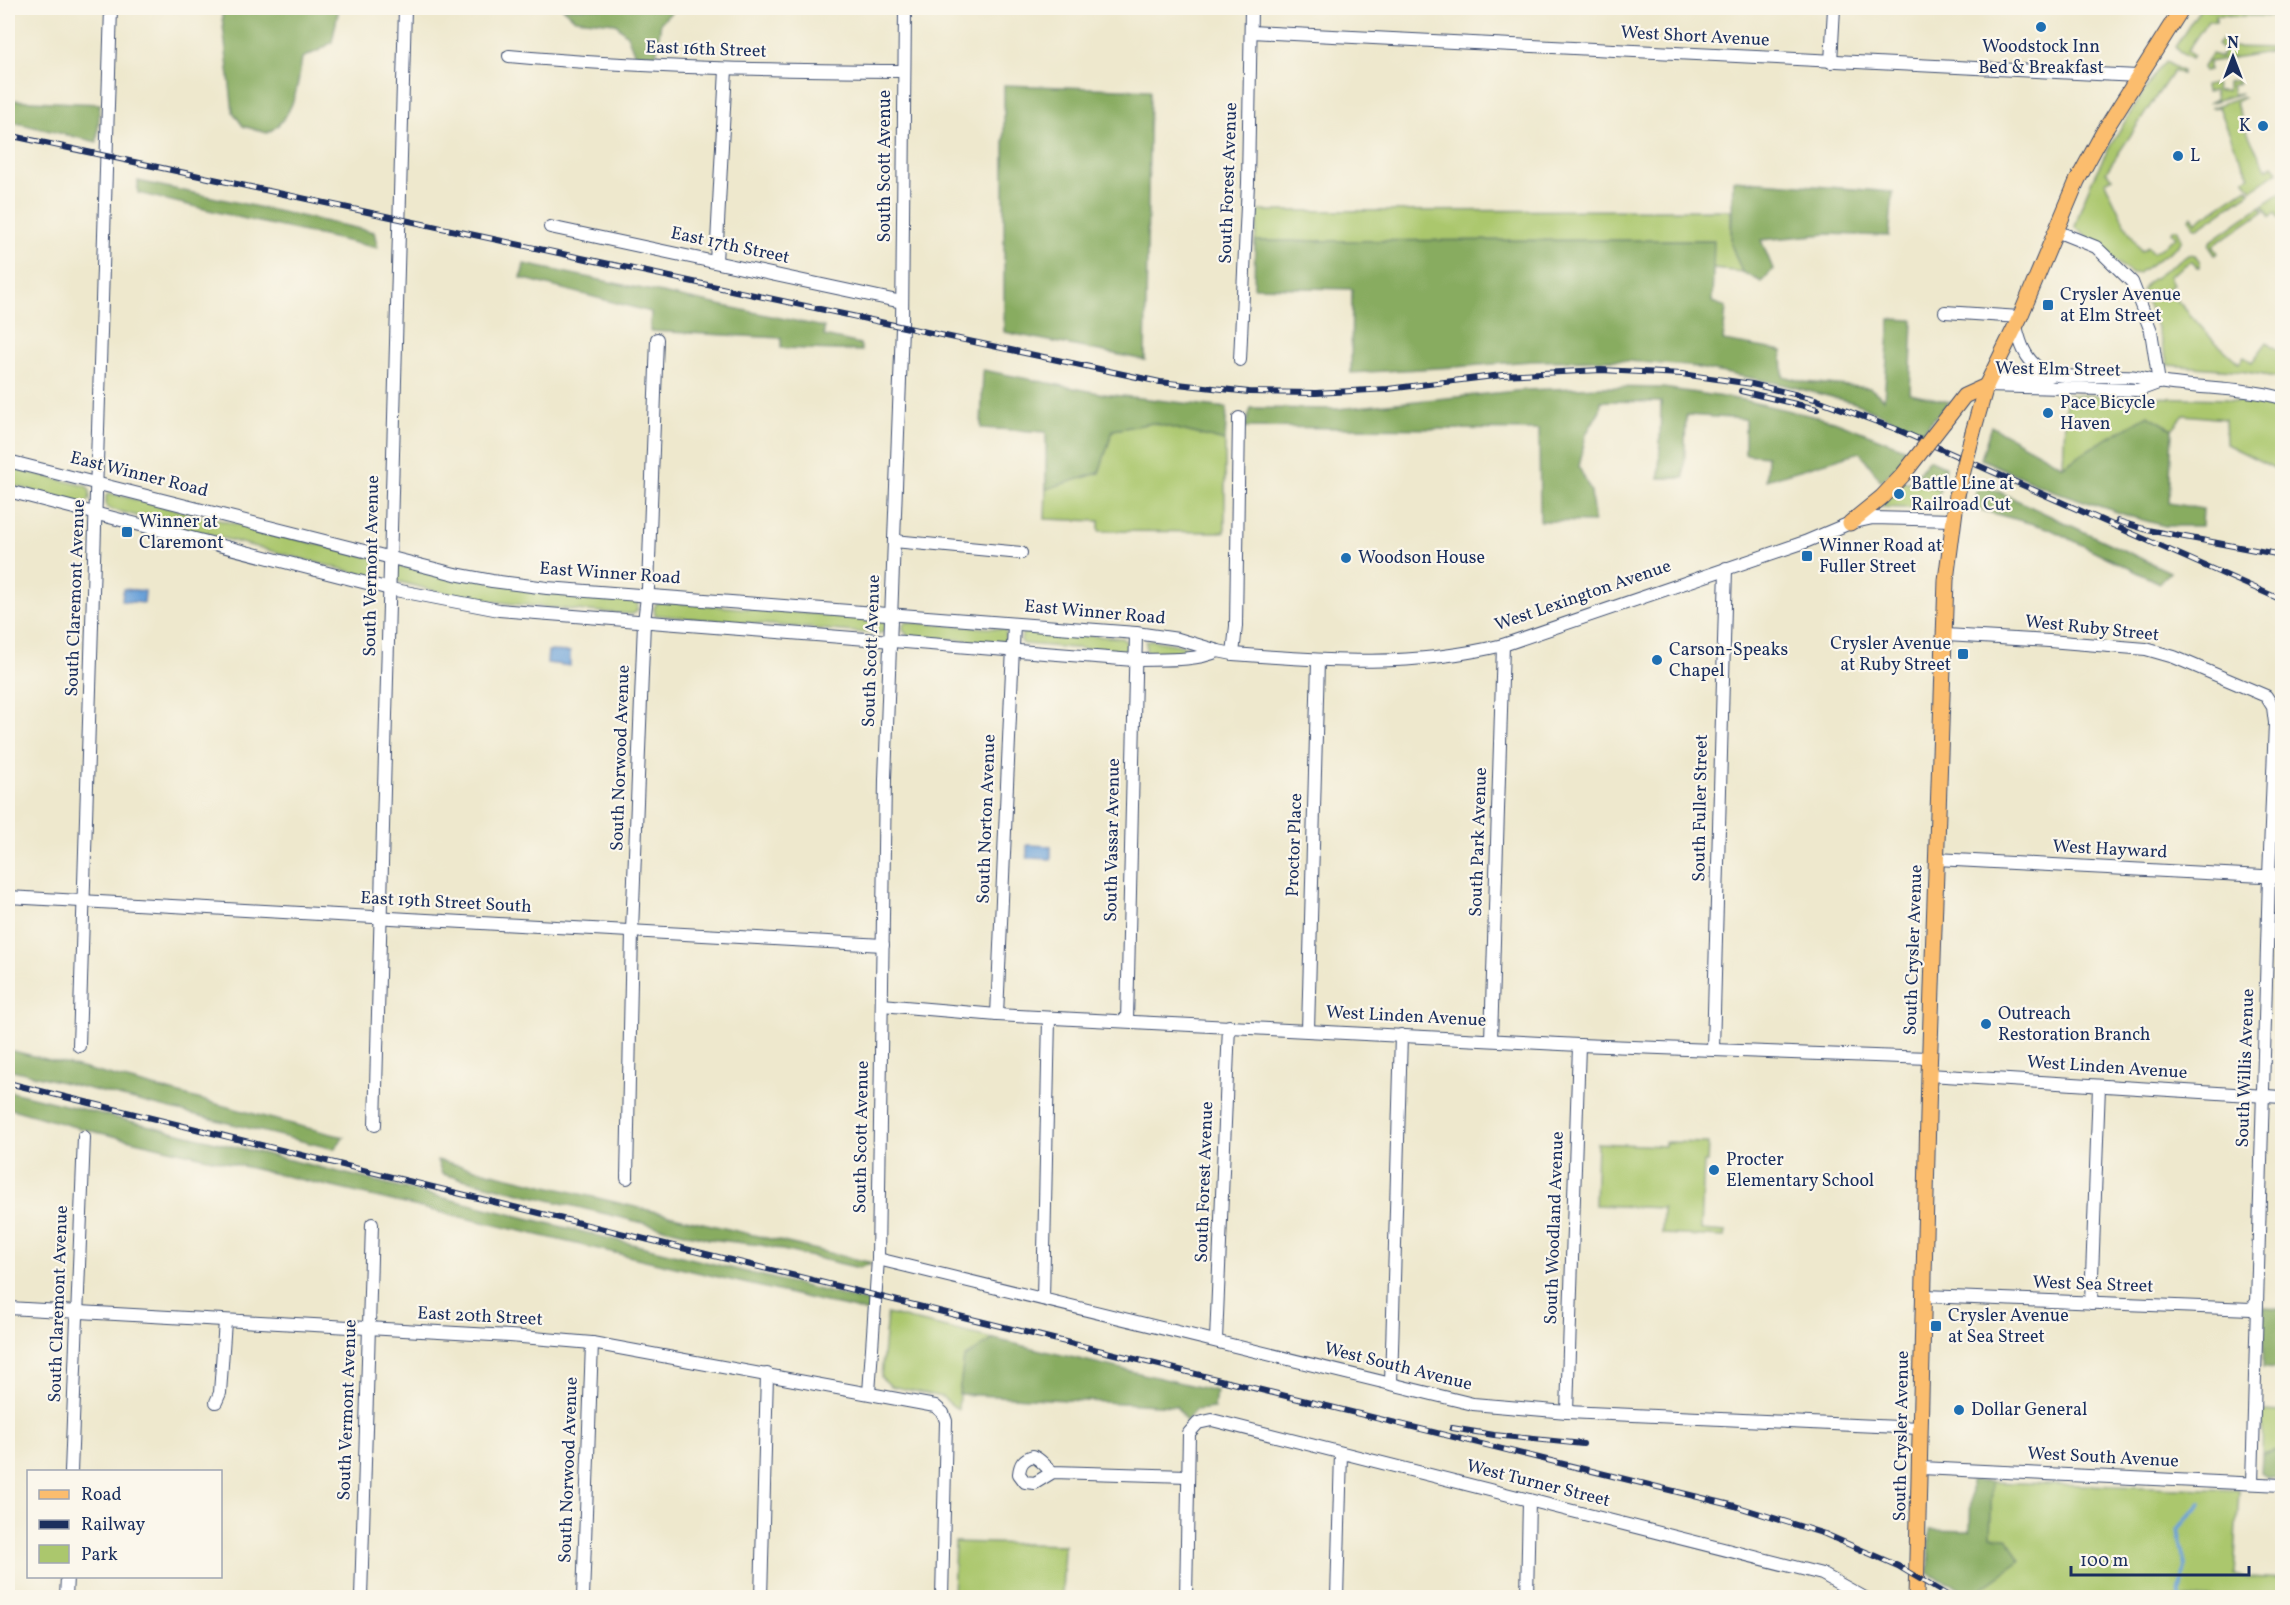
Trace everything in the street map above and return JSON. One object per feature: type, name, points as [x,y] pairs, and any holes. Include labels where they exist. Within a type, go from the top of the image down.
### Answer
[{"type":"main road","points":[[2018,322],[2078,181],[2138,76],[2182,8]]},
{"type":"main road","name":"South Crysler Avenue","points":[[1916,1598],[1921,1468],[1929,1058],[1946,635],[1946,580],[1957,495],[1973,432],[1986,386],[2018,322]]},
{"type":"main road","points":[[1850,524],[1902,476],[1964,396],[1986,386]]},
{"type":"street","name":"South Claremont Avenue","points":[[79,1046],[111,8]]},
{"type":"street","name":"South Vermont Avenue","points":[[375,1125],[405,8]]},
{"type":"street","name":"South Scott Avenue","points":[[869,1393],[878,1258],[885,779],[902,302],[905,8]]},
{"type":"street","name":"South Forest Avenue","points":[[1240,360],[1248,183],[1251,8]]},
{"type":"street","points":[[1831,62],[1834,8]]},
{"type":"street","name":"West Short Avenue","points":[[1251,32],[2138,76]]},
{"type":"street","name":"East 16th Street","points":[[509,56],[574,62],[726,69],[903,71]]},
{"type":"street","points":[[716,262],[726,69]]},
{"type":"street","name":"East 17th Street","points":[[550,227],[902,302]]},
{"type":"street","points":[[2056,231],[2096,247],[2132,282],[2151,331],[2159,382]]},
{"type":"street","points":[[1945,312],[2018,322]]},
{"type":"street","name":"West Elm Street","points":[[2018,322],[2021,346],[2028,357],[2039,368],[2052,375]]},
{"type":"street","name":"South Norwood Avenue","points":[[627,1178],[632,932],[657,339]]},
{"type":"street","name":"West Elm Street","points":[[1986,386],[2010,378],[2043,379],[2052,375],[2135,377],[2159,382],[2233,388],[2283,398]]},
{"type":"street","name":"West Elm Street","points":[[1986,386],[2139,390],[2159,382]]},
{"type":"street","points":[[1233,654],[1236,626],[1239,418]]},
{"type":"street","name":"East Winner Road","points":[[8,461],[455,574],[512,584],[1136,633],[1178,639],[1218,651]]},
{"type":"street","points":[[8,491],[390,589],[499,610],[1134,660],[1194,657],[1218,651]]},
{"type":"street","name":"West Lexington Avenue","points":[[1218,651],[1351,662],[1405,660],[1472,653],[1503,645],[1805,542],[1850,524],[1873,518],[1892,517],[1953,520]]},
{"type":"street","points":[[894,541],[1021,553]]},
{"type":"street","name":"South Fuller Street","points":[[1713,1048],[1726,568]]},
{"type":"street","name":"South Norton Avenue","points":[[997,1015],[1014,624]]},
{"type":"street","name":"South Vassar Avenue","points":[[1127,1021],[1136,633]]},
{"type":"street","name":"West Ruby Street","points":[[1946,635],[2049,640],[2146,649],[2174,657],[2229,679]]},
{"type":"street","name":"South Park Avenue","points":[[1491,1040],[1503,645]]},
{"type":"street","name":"Proctor Place","points":[[1308,1030],[1318,661]]},
{"type":"street","name":"South Willis Avenue","points":[[2229,679],[2266,696],[2273,707],[2275,723],[2252,1483]]},
{"type":"street","name":"West Hayward","points":[[1936,859],[2283,877]]},
{"type":"street","name":"East 19th Street South","points":[[8,897],[883,945]]},
{"type":"street","name":"West Linden Avenue","points":[[882,1005],[1049,1018],[1580,1045],[1713,1048],[1929,1058]]},
{"type":"street","points":[[1043,1299],[1049,1018]]},
{"type":"street","name":"South Forest Avenue","points":[[1216,1340],[1229,1026]]},
{"type":"street","points":[[1391,1384],[1401,1035]]},
{"type":"street","name":"South Woodland Avenue","points":[[1567,1412],[1580,1045]]},
{"type":"street","name":"West Linden Avenue","points":[[1929,1075],[2283,1097]]},
{"type":"street","points":[[2091,1303],[2099,1086]]},
{"type":"street","name":"South Claremont Avenue","points":[[70,1470],[84,1137]]},
{"type":"street","name":"South Vermont Avenue","points":[[361,1598],[372,1224]]},
{"type":"street","name":"West South Avenue","points":[[878,1258],[1473,1404],[1567,1412],[1921,1428]]},
{"type":"street","name":"West Sea Street","points":[[1925,1296],[2251,1309],[2257,1302]]},
{"type":"street","name":"East 20th Street","points":[[8,1308],[510,1336],[592,1343],[935,1406],[943,1413],[946,1421],[942,1598]]},
{"type":"street","points":[[216,1402],[220,1393],[225,1321]]},
{"type":"street","name":"South Norwood Avenue","points":[[583,1598],[592,1343]]},
{"type":"street","points":[[761,1598],[767,1374]]},
{"type":"street","name":"West Turner Street","points":[[1188,1476],[1189,1433],[1198,1423],[1212,1420],[1822,1574],[1865,1598]]},
{"type":"street","points":[[1336,1598],[1341,1453]]},
{"type":"street","name":"West South Avenue","points":[[1921,1468],[2283,1485]]},
{"type":"street","points":[[1053,1472],[1188,1476],[1186,1598]]},
{"type":"street","points":[[1527,1598],[1530,1500]]},
{"type":"street","points":[[66,1598],[67,1578]]},
{"type":"green space","points":[[221,8],[339,8],[332,42],[302,58],[296,90],[289,110],[276,127],[267,133],[243,126],[233,112]]},
{"type":"green space","points":[[563,8],[707,8],[675,9],[661,22],[656,57],[635,55],[627,35],[615,23],[575,19]]},
{"type":"green space","points":[[2200,9],[2282,10],[2282,17],[2216,15],[2216,22],[2208,20],[2187,51],[2193,56],[2191,59],[2175,47]]},
{"type":"green space","points":[[2223,38],[2226,40],[2226,47],[2282,48],[2282,59],[2277,58],[2275,51],[2209,62],[2209,70],[2204,71],[2203,67],[2212,54],[2220,57],[2224,51],[2217,45]]},
{"type":"green space","points":[[2166,62],[2182,71],[2182,74],[2174,70],[2106,172],[2113,178],[2105,182],[2141,251],[2148,247],[2153,253],[2176,237],[2172,232],[2174,229],[2177,229],[2182,239],[2179,245],[2138,273],[2131,274],[2075,227],[2100,164],[2160,67]]},
{"type":"green space","points":[[2237,80],[2239,83],[2231,86],[2233,94],[2242,93],[2208,103],[2216,99],[2214,91],[2206,92],[2205,86],[2215,84],[2217,91],[2227,91],[2227,82]]},
{"type":"green space","points":[[1004,85],[1150,90],[1145,360],[1004,332]]},
{"type":"green space","points":[[2240,97],[2243,98],[2235,102],[2252,142],[2266,169],[2273,165],[2278,171],[2252,190],[2244,179],[2250,176],[2236,150],[2219,107],[2210,108]]},
{"type":"green space","points":[[8,100],[100,104],[97,142],[8,121]]},
{"type":"green space","points":[[1733,180],[1893,192],[1889,236],[1827,234],[1761,240],[1773,269],[1762,282],[1742,272],[1731,244]]},
{"type":"green space","points":[[138,181],[374,232],[378,248],[138,193]]},
{"type":"green space","points":[[2247,188],[2250,192],[2200,227],[2195,227],[2189,218],[2192,216],[2196,222]]},
{"type":"green space","points":[[2282,192],[2282,221],[2275,213],[2271,217],[2263,205]]},
{"type":"green space","points":[[2261,206],[2264,211],[2213,246],[2218,253],[2215,255],[2209,246],[2210,242]]},
{"type":"green space","points":[[1731,210],[1731,244],[1742,272],[1713,269],[1713,240],[1255,241],[1259,211]]},
{"type":"green space","points":[[1714,240],[1712,302],[1726,307],[1723,341],[1782,351],[1783,376],[1804,382],[1870,388],[1884,399],[1890,319],[1913,320],[1910,393],[1950,402],[1921,432],[1855,403],[1781,384],[1688,366],[1615,360],[1531,361],[1351,373],[1352,289],[1254,287],[1255,241]]},
{"type":"green space","points":[[2188,254],[2195,255],[2200,262],[2200,267],[2191,261],[2169,276],[2173,284],[2167,289],[2212,339],[2239,363],[2244,357],[2252,362],[2267,342],[2282,354],[2282,378],[2234,370],[2168,365],[2158,330],[2142,291],[2147,283]]},
{"type":"green space","points":[[524,264],[824,327],[824,336],[860,344],[862,351],[781,348],[781,338],[650,331],[651,312],[521,278]]},
{"type":"green space","points":[[983,370],[1104,394],[1227,408],[1225,441],[1153,423],[1113,430],[1099,473],[1046,489],[1046,432],[981,428]]},
{"type":"green space","points":[[1601,387],[1663,388],[1743,400],[1834,421],[1909,450],[1896,468],[1881,481],[1860,452],[1766,480],[1767,456],[1745,454],[1745,419],[1686,415],[1684,478],[1659,478],[1661,402],[1601,401],[1600,410],[1586,434],[1579,467],[1591,492],[1594,522],[1540,521],[1539,430],[1245,427],[1251,408],[1337,409],[1526,390]]},
{"type":"green space","points":[[2066,395],[2226,399],[2282,409],[2282,472],[2226,444],[2225,419],[2184,415],[2172,429],[2148,415],[2063,466]]},
{"type":"green space","points":[[2148,415],[2172,429],[2169,503],[2203,509],[2202,526],[2165,526],[2132,517],[2051,490],[1981,459],[1991,426],[2063,466]]},
{"type":"green space","points":[[1153,423],[1225,441],[1225,532],[1099,531],[1099,521],[1045,519],[1046,489],[1099,473],[1113,430]]},
{"type":"green space","points":[[1929,459],[1946,467],[1940,489],[1911,482]]},
{"type":"green space","points":[[8,467],[86,486],[90,491],[90,499],[86,503],[78,503],[8,484]]},
{"type":"green space","points":[[1903,481],[1940,489],[1937,503],[1926,509],[1881,507]]},
{"type":"green space","points":[[1978,482],[2170,572],[2159,583],[2048,528],[1973,508]]},
{"type":"green space","points":[[109,493],[374,558],[379,564],[379,572],[376,576],[368,576],[110,509],[106,506],[106,496]]},
{"type":"green space","points":[[398,566],[633,600],[638,603],[637,611],[633,614],[626,614],[512,604],[456,595],[396,580],[395,570]]},
{"type":"green space","points":[[657,603],[881,619],[886,628],[877,634],[655,615],[654,608]]},
{"type":"green space","points":[[906,622],[1003,629],[1006,631],[1005,641],[1001,643],[908,636],[903,630],[903,624]]},
{"type":"green space","points":[[1024,631],[1123,638],[1128,645],[1123,652],[1024,644],[1021,641]]},
{"type":"green space","points":[[1146,641],[1180,645],[1200,652],[1146,653]]},
{"type":"green space","points":[[8,1050],[344,1137],[334,1149],[8,1069]]},
{"type":"green space","points":[[8,1091],[869,1302],[868,1312],[79,1128],[8,1108]]},
{"type":"green space","points":[[1665,1142],[1708,1143],[1707,1162],[1704,1162],[1701,1230],[1726,1232],[1725,1237],[1662,1234],[1663,1208],[1595,1205],[1597,1143],[1665,1146]]},
{"type":"green space","points":[[437,1160],[872,1263],[859,1268],[761,1245],[709,1239],[442,1174]]},
{"type":"green space","points":[[2264,1307],[2282,1308],[2282,1369],[2263,1368]]},
{"type":"green space","points":[[887,1314],[994,1339],[964,1358],[958,1410],[942,1397],[891,1386],[881,1377]]},
{"type":"green space","points":[[994,1339],[1216,1391],[1214,1408],[1195,1410],[1186,1421],[1176,1406],[959,1394],[964,1358]]},
{"type":"green space","points":[[2263,1411],[2282,1412],[2282,1449],[2262,1454]]},
{"type":"green space","points":[[2282,1449],[2282,1478],[2267,1477],[2261,1473],[2262,1454]]},
{"type":"green space","points":[[1971,1481],[1992,1482],[1990,1536],[2007,1537],[2020,1561],[1973,1594],[1929,1574],[1930,1530],[1970,1531]]},
{"type":"green space","points":[[1992,1482],[2239,1490],[2234,1576],[2282,1579],[2282,1598],[1978,1598],[1973,1594],[2020,1561],[1990,1536]]},
{"type":"green space","points":[[955,1542],[1064,1545],[1062,1597],[953,1597]]},
{"type":"water","points":[[123,589],[145,591],[144,603],[122,601]]},
{"type":"water","points":[[548,651],[570,652],[570,666],[547,663]]},
{"type":"water","points":[[1027,845],[1051,846],[1051,859],[1027,858]]},
{"type":"waterway","points":[[2180,1598],[2185,1566],[2178,1529],[2201,1503]]},
{"type":"railway","points":[[8,135],[1160,382],[1249,392],[1316,393],[1388,389],[1502,375],[1601,370],[1682,374],[1752,384],[1815,399],[1896,429],[2282,600]]},
{"type":"railway","points":[[1741,391],[1817,409]]},
{"type":"railway","points":[[2118,521],[2147,530],[2282,555]]},
{"type":"railway","points":[[8,1083],[1735,1506],[1825,1534],[1898,1566],[1952,1598]]},
{"type":"railway","points":[[1452,1428],[1494,1435],[1583,1444]]},
{"type":"place","name":"Woodstock Inn Bed & Breakfast","points":[[2041,27]]},
{"type":"place","name":"K","points":[[2263,126]]},
{"type":"place","name":"L","points":[[2178,156]]},
{"type":"place","name":"Crysler Avenue at Elm Street","points":[[2048,305]]},
{"type":"place","name":"Pace Bicycle Haven","points":[[2048,413]]},
{"type":"place","name":"Battle Line at Railroad Cut","points":[[1899,494]]},
{"type":"place","name":"Winner at Claremont","points":[[127,532]]},
{"type":"place","name":"Winner Road at Fuller Street","points":[[1807,556]]},
{"type":"place","name":"Woodson House","points":[[1346,558]]},
{"type":"place","name":"Crysler Avenue at Ruby Street","points":[[1963,654]]},
{"type":"place","name":"Carson-Speaks Chapel","points":[[1657,660]]},
{"type":"place","name":"Outreach Restoration Branch","points":[[1986,1024]]},
{"type":"place","name":"Procter Elementary School","points":[[1714,1170]]},
{"type":"place","name":"Crysler Avenue at Sea Street","points":[[1936,1326]]},
{"type":"place","name":"Dollar General","points":[[1959,1410]]}]
